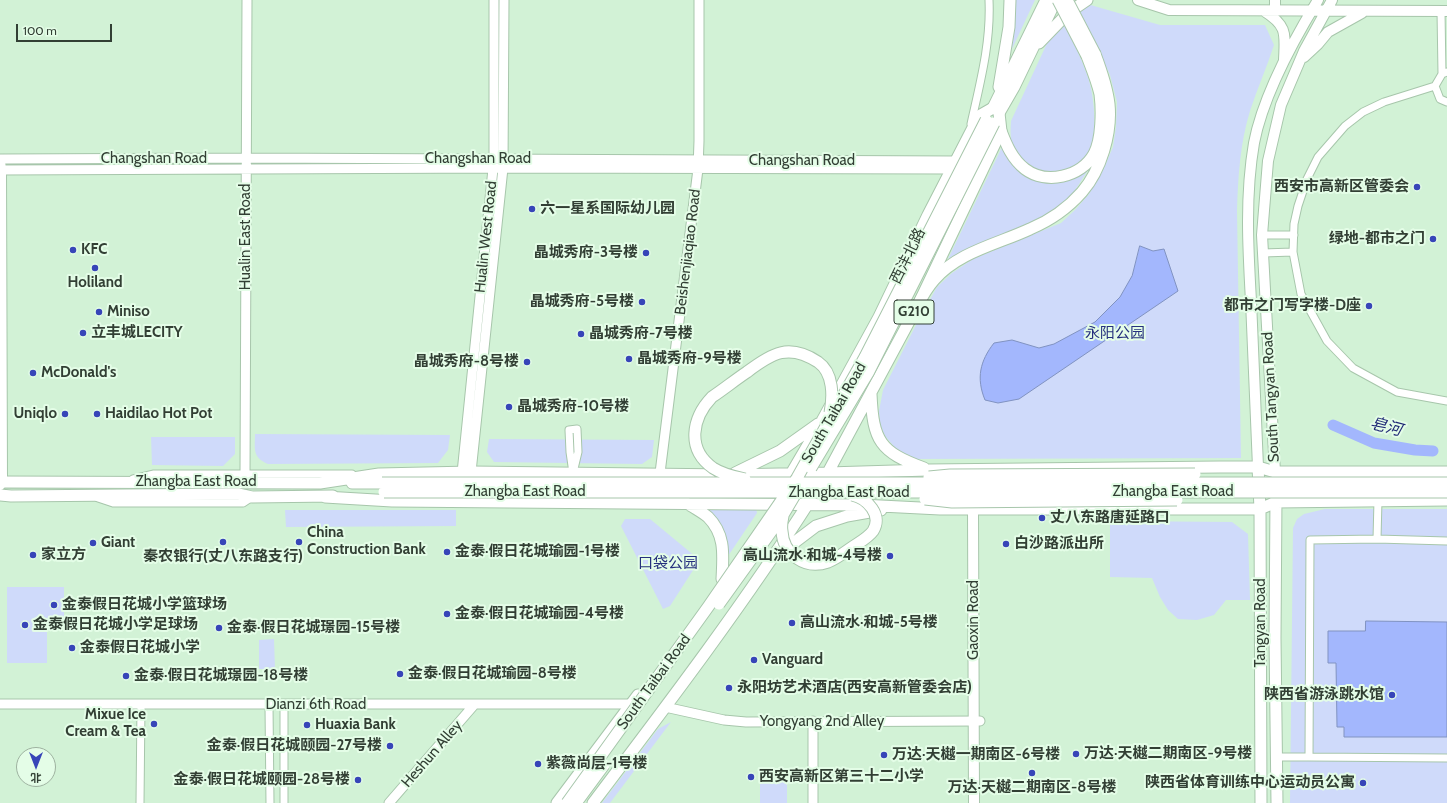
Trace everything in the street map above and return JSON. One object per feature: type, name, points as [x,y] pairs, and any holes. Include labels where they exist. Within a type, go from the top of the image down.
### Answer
[{"type":"main road","points":[[1010,0],[1009,27],[994,125],[1015,159],[1025,169],[1041,176],[1054,177],[1077,171],[1087,164],[1094,153],[1099,135],[1101,117],[1100,95],[1091,55],[1067,0]]},
{"type":"main road","points":[[996,106],[1046,0]]},
{"type":"main road","points":[[996,106],[1014,88],[1057,0]]},
{"type":"main road","points":[[918,303],[933,280],[957,261],[986,247],[1031,229],[1052,218],[1082,192],[1095,174],[1107,137],[1109,122],[1109,104],[1105,81],[1091,55],[1057,0]]},
{"type":"main road","points":[[1032,51],[1068,13],[1087,0]]},
{"type":"main road","points":[[1138,0],[1149,2],[1169,10],[1444,11]]},
{"type":"main road","points":[[1275,0],[1275,11]]},
{"type":"main road","name":"South Tangyan Road","points":[[1258,467],[1248,221],[1249,179],[1254,142],[1268,95],[1318,0]]},
{"type":"main road","name":"South Tangyan Road","points":[[1275,472],[1262,234],[1268,161],[1281,105],[1300,61],[1332,0]]},
{"type":"main road","points":[[1264,11],[1277,19],[1283,29],[1285,42],[1284,63]]},
{"type":"main road","points":[[1300,61],[1328,32],[1365,11]]},
{"type":"main road","name":"西沣北路","points":[[773,504],[825,422],[979,116],[996,106]]},
{"type":"main road","name":"西沣北路","points":[[808,504],[828,473],[918,303],[994,125],[996,106]]},
{"type":"main road","name":"South Taibai Road","points":[[567,803],[717,594],[797,478],[825,422],[865,357],[994,125]]},
{"type":"main road","name":"South Taibai Road","points":[[576,803],[783,515],[868,372],[994,125]]},
{"type":"main road","points":[[0,165],[1,483]]},
{"type":"main road","points":[[730,475],[780,451],[825,422],[832,403],[832,388],[829,376],[821,364],[808,355],[792,351],[779,352],[765,358],[712,397],[698,416],[695,426],[695,437],[696,443],[704,459],[714,468],[736,477],[767,483]]},
{"type":"main road","points":[[871,393],[875,429],[880,441],[889,452],[901,460],[928,470]]},
{"type":"main road","points":[[860,488],[950,475],[1195,474],[1220,467]]},
{"type":"main road","points":[[1258,467],[1275,472],[1447,472]]},
{"type":"main road","name":"Zhangba East Road","points":[[0,495],[90,496],[238,494],[252,497],[325,497],[381,483],[466,472],[730,475],[928,470],[1258,467]]},
{"type":"main road","name":"Tangyan Road","points":[[1258,467],[1260,509],[1261,803]]},
{"type":"main road","name":"Tangyan Road","points":[[1275,472],[1277,803]]},
{"type":"main road","name":"Zhangba East Road","points":[[1,483],[242,478],[320,483],[767,483],[860,488],[1447,492]]},
{"type":"main road","name":"Zhangba East Road","points":[[381,483],[839,493],[860,488],[1447,483]]},
{"type":"main road","points":[[860,488],[952,502],[1177,500],[1214,509]]},
{"type":"main road","points":[[783,515],[782,532],[785,545],[792,556],[804,562],[814,564],[827,562],[848,551],[864,540],[873,531],[876,523],[876,515],[866,501],[857,496],[839,493]]},
{"type":"main road","points":[[325,497],[392,501],[861,504],[977,509],[1260,509],[1276,502],[1447,500]]},
{"type":"main road","points":[[686,503],[708,517],[719,532],[723,542],[722,580]]},
{"type":"main road","name":"South Taibai Road","points":[[557,803],[632,704],[722,580],[773,504]]},
{"type":"main road","name":"South Taibai Road","points":[[593,803],[665,707],[771,560],[808,504]]},
{"type":"main road","points":[[771,560],[816,526],[847,516],[904,507]]},
{"type":"main road","name":"Gaoxin Road","points":[[974,803],[977,721],[977,509]]},
{"type":"main road","name":"Gaoxin Road","points":[[977,721],[980,803]]},
{"type":"street","name":"Hualin East Road","points":[[242,478],[247,0]]},
{"type":"street","name":"Hualin West Road","points":[[494,0],[498,164]]},
{"type":"street","name":"Hualin West Road","points":[[466,472],[498,164],[504,0]]},
{"type":"street","name":"Beishenjiaqiao Road","points":[[658,502],[660,474],[698,165],[699,0]]},
{"type":"street","points":[[969,136],[984,69],[988,43],[990,18],[989,0]]},
{"type":"street","points":[[1444,11],[1444,73],[1435,86],[1384,102],[1364,112],[1345,126],[1318,157],[1307,179],[1294,224],[1293,252],[1301,294],[1327,341],[1353,368],[1397,392],[1447,401]]},
{"type":"street","points":[[1435,86],[1440,99],[1447,102]]},
{"type":"street","name":"Changshan Road","points":[[0,165],[246,158],[498,164],[954,165]]},
{"type":"street","name":"Changshan Road","points":[[0,165],[246,169],[498,164]]},
{"type":"street","points":[[1262,234],[1294,235]]},
{"type":"street","points":[[1263,253],[1293,252]]},
{"type":"street","points":[[577,429],[578,452],[572,473],[569,430],[577,429]]},
{"type":"street","points":[[238,494],[242,478]]},
{"type":"street","name":"Zhangba East Road","points":[[242,478],[381,483]]},
{"type":"street","name":"Zhangba East Road","points":[[90,496],[113,503],[243,503],[252,497]]},
{"type":"street","points":[[1377,539],[1378,500]]},
{"type":"street","points":[[1310,757],[1310,540],[1377,539],[1447,541]]},
{"type":"street","name":"Dianzi 6th Road","points":[[0,704],[632,704]]},
{"type":"street","points":[[140,803],[141,705]]},
{"type":"street","points":[[269,705],[270,803]]},
{"type":"street","points":[[284,705],[284,803]]},
{"type":"street","name":"Heshun Alley","points":[[389,803],[474,705]]},
{"type":"street","name":"Yongyang 2nd Alley","points":[[665,707],[724,720],[746,722],[977,721]]},
{"type":"street","points":[[813,721],[813,803]]},
{"type":"street","points":[[1276,757],[1447,758]]},
{"type":"green space","points":[[1014,0],[1035,0],[1011,51]]},
{"type":"green space","name":"永阳公园","points":[[1087,4],[1160,25],[1265,25],[1274,45],[1247,123],[1239,173],[1237,211],[1241,458],[912,459],[897,450],[885,436],[880,425],[879,411],[883,390],[937,287],[952,273],[973,259],[1061,223],[1089,194],[1103,170],[1113,147],[1116,127],[1117,102],[1110,75],[1079,10]]},
{"type":"green space","points":[[1064,23],[1081,58],[1088,77],[1093,101],[1094,130],[1090,152],[1082,162],[1064,172],[1056,173],[1039,171],[1031,168],[1019,159],[1012,146],[1011,121],[1049,39]]},
{"type":"green space","points":[[1003,145],[1008,158],[1052,180],[1092,164],[1072,195],[1050,216],[959,253],[948,259]]},
{"type":"green space","points":[[255,434],[450,435],[448,450],[438,463],[268,464],[257,455],[255,448]]},
{"type":"green space","points":[[151,437],[235,437],[235,454],[223,466],[152,465]]},
{"type":"green space","points":[[489,439],[654,440],[652,457],[642,464],[494,462],[487,452]]},
{"type":"green space","points":[[702,508],[756,508],[757,513],[728,556]]},
{"type":"green space","points":[[1325,509],[1447,509],[1447,803],[1290,803],[1293,528],[1297,519],[1304,514]]},
{"type":"green space","points":[[285,510],[456,510],[456,526],[286,527]]},
{"type":"green space","name":"口袋公园","points":[[625,519],[650,519],[696,557],[697,564],[670,606],[663,609],[621,526]]},
{"type":"green space","points":[[1110,521],[1232,522],[1248,534],[1250,600],[1226,600],[1214,615],[1197,620],[1178,619],[1168,610],[1160,597],[1152,578],[1110,577]]},
{"type":"green space","points":[[7,587],[64,587],[64,619],[47,619],[47,663],[7,663]]},
{"type":"green space","points":[[274,639],[275,669],[259,669],[259,640]]},
{"type":"green space","points":[[671,722],[610,803],[602,803],[658,729]]},
{"type":"green space","points":[[760,781],[787,781],[787,803],[760,803]]},
{"type":"water","points":[[1140,246],[1153,251],[1164,249],[1178,291],[1019,399],[998,403],[985,400],[982,392],[980,377],[981,370],[985,356],[994,343],[1012,340],[1039,348],[1054,344],[1095,322],[1120,297],[1132,276]]},
{"type":"water","name":"陕西省游泳跳水馆","points":[[1366,621],[1447,622],[1447,737],[1344,737],[1344,727],[1337,727],[1336,663],[1328,663],[1328,631],[1365,631]]},
{"type":"waterway","name":"皂河","points":[[1333,425],[1374,443],[1415,450],[1433,451]]},
{"type":"place","name":"西安市高新区管委会","points":[[1417,187]]},
{"type":"place","name":"六一星系国际幼儿园","points":[[532,209]]},
{"type":"place","name":"绿地-都市之门","points":[[1433,239]]},
{"type":"place","name":"KFC","points":[[73,250]]},
{"type":"place","name":"晶城秀府-3号楼","points":[[646,253]]},
{"type":"place","name":"Holiland","points":[[95,268]]},
{"type":"place","name":"晶城秀府-5号楼","points":[[642,302]]},
{"type":"place","name":"都市之门写字楼-D座","points":[[1369,306]]},
{"type":"place","name":"Miniso","points":[[99,312]]},
{"type":"place","name":"立丰城LECITY","points":[[83,333]]},
{"type":"place","name":"晶城秀府-7号楼","points":[[581,334]]},
{"type":"place","name":"晶城秀府-9号楼","points":[[629,359]]},
{"type":"place","name":"晶城秀府-8号楼","points":[[527,362]]},
{"type":"place","name":"McDonald's","points":[[33,373]]},
{"type":"place","name":"晶城秀府-10号楼","points":[[509,407]]},
{"type":"place","name":"Uniqlo","points":[[65,414]]},
{"type":"place","name":"Haidilao Hot Pot","points":[[97,414]]},
{"type":"place","name":"丈八东路唐延路口","points":[[1042,518]]},
{"type":"place","name":"秦农银行(丈八东路支行)","points":[[223,542]]},
{"type":"place","name":"China Construction Bank","points":[[299,542]]},
{"type":"place","name":"Giant","points":[[93,543]]},
{"type":"place","name":"白沙路派出所","points":[[1006,544]]},
{"type":"place","name":"金泰·假日花城瑜园-1号楼","points":[[447,552]]},
{"type":"place","name":"家立方","points":[[33,555]]},
{"type":"place","name":"高山流水·和城-4号楼","points":[[890,556]]},
{"type":"place","name":"金泰假日花城小学篮球场","points":[[54,605]]},
{"type":"place","name":"金泰·假日花城瑜园-4号楼","points":[[447,614]]},
{"type":"place","name":"高山流水·和城-5号楼","points":[[792,623]]},
{"type":"place","name":"金泰假日花城小学足球场","points":[[25,625]]},
{"type":"place","name":"金泰·假日花城璟园-15号楼","points":[[219,628]]},
{"type":"place","name":"金泰假日花城小学","points":[[72,648]]},
{"type":"place","name":"Vanguard","points":[[754,660]]},
{"type":"place","name":"金泰·假日花城瑜园-8号楼","points":[[400,674]]},
{"type":"place","name":"金泰·假日花城璟园-18号楼","points":[[126,676]]},
{"type":"place","name":"永阳坊艺术酒店(西安高新管委会店)","points":[[729,688]]},
{"type":"place","name":"陕西省游泳跳水馆","points":[[1392,695]]},
{"type":"place","name":"Mixue Ice Cream & Tea","points":[[154,724]]},
{"type":"place","name":"Huaxia Bank","points":[[307,725]]},
{"type":"place","name":"金泰·假日花城颐园-27号楼","points":[[390,746]]},
{"type":"place","name":"万达·天樾二期南区-9号楼","points":[[1076,754]]},
{"type":"place","name":"万达·天樾一期南区-6号楼","points":[[884,755]]},
{"type":"place","name":"紫薇尚层-1号楼","points":[[538,764]]},
{"type":"place","name":"万达·天樾二期南区-8号楼","points":[[1032,773]]},
{"type":"place","name":"西安高新区第三十二小学","points":[[751,777]]},
{"type":"place","name":"金泰·假日花城颐园-28号楼","points":[[358,780]]},
{"type":"place","name":"陕西省体育训练中心运动员公寓","points":[[1363,783]]}]
